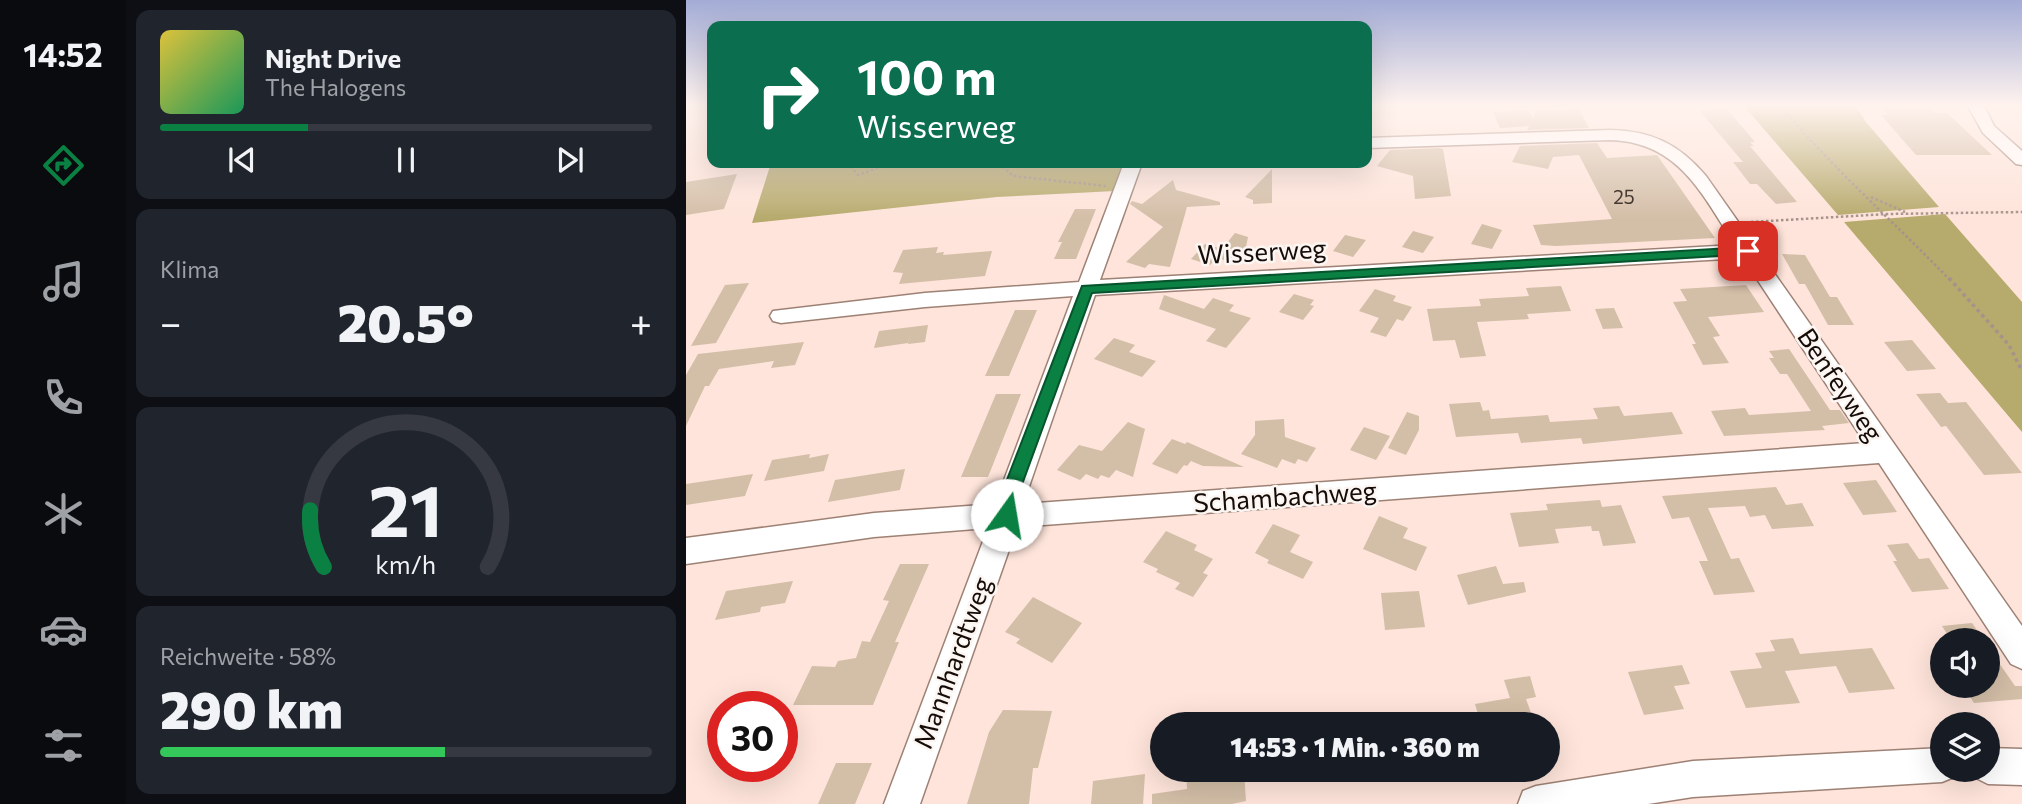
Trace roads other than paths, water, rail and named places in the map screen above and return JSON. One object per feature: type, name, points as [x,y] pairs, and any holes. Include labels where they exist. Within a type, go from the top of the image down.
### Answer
[{"type":"street","name":"Benfeyweg","points":[[1657,144],[1684,163],[1731,224],[2022,653]]},
{"type":"street","points":[[2004,144],[2022,160]]},
{"type":"street","name":"Mannhardtweg","points":[[902,804],[1007,515],[1012,490],[1134,168]]},
{"type":"street","name":"Wisserweg","points":[[781,316],[925,299],[1748,251]]},
{"type":"street","name":"Schambachweg","points":[[686,551],[874,525],[1007,515],[1030,516],[1886,452]]},
{"type":"street","points":[[1536,804],[1693,779],[1930,766]]},
{"type":"street","points":[[2000,766],[2022,767]]}]
